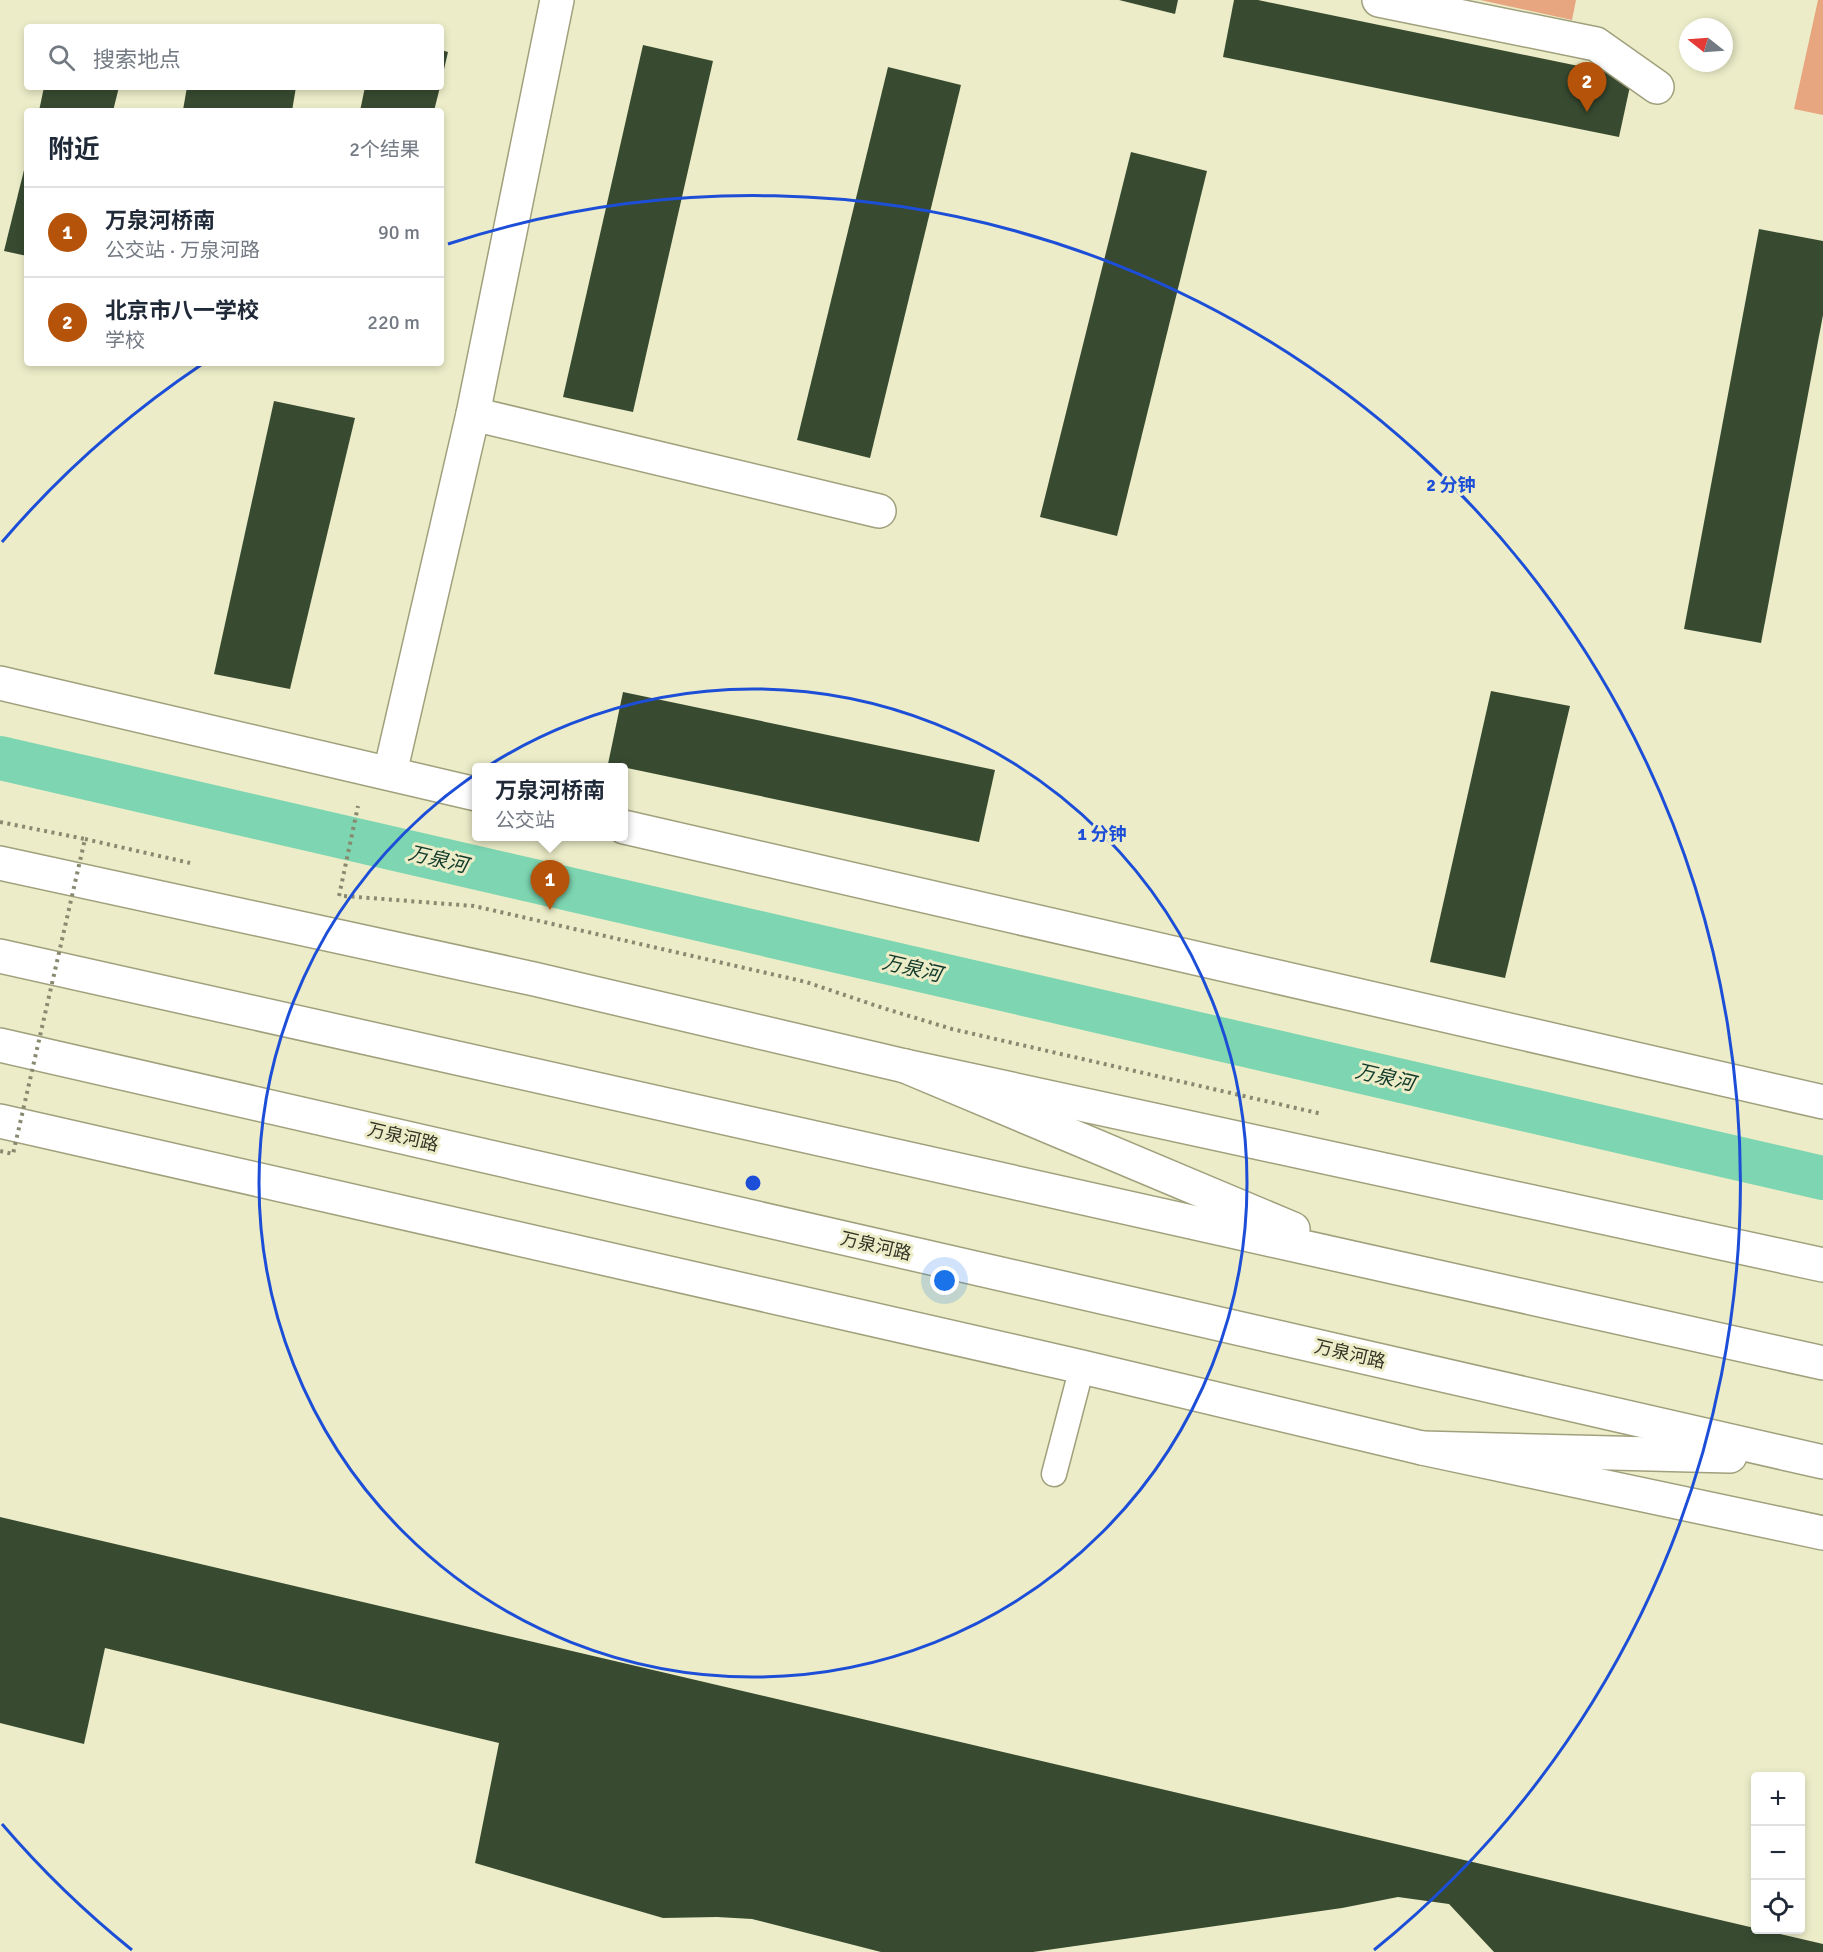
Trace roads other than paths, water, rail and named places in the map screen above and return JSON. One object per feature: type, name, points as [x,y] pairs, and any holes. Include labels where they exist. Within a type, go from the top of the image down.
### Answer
[{"type":"main road","points":[[378,770],[473,414],[557,0]]},
{"type":"main road","points":[[1378,0],[1596,44],[1657,87]]},
{"type":"main road","points":[[473,414],[879,511]]},
{"type":"main road","points":[[0,683],[472,793]]},
{"type":"main road","points":[[628,828],[1823,1102]]},
{"type":"main road","points":[[0,863],[534,979],[905,1066],[1823,1265]]},
{"type":"main road","points":[[0,956],[1823,1363]]},
{"type":"main road","name":"万泉河路","points":[[0,1045],[1813,1460]]},
{"type":"main road","points":[[905,1066],[1372,1262]]},
{"type":"main road","points":[[0,1120],[1082,1367],[1422,1448],[1823,1533]]},
{"type":"main road","points":[[1422,1448],[1813,1460]]},
{"type":"lane","points":[[1054,1474],[1082,1367]]},
{"type":"waterway","name":"万泉河","points":[[0,758],[1823,1178]]},
{"type":"place","name":"北京市八一学校","points":[[1587,112]]},
{"type":"place","name":"万泉河桥南","points":[[550,910]]}]
